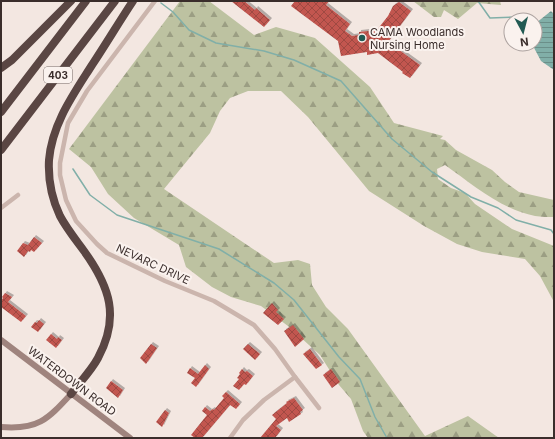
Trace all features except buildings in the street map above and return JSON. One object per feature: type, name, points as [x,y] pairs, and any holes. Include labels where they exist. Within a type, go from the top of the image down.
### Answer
[{"type":"highway","points":[[1,68],[12,60],[71,1]]},
{"type":"highway","name":"403","points":[[1,112],[86,1]]},
{"type":"highway","name":"403","points":[[1,150],[115,1]]},
{"type":"highway","points":[[71,394],[97,359],[108,332],[111,313],[108,295],[100,276],[67,228],[56,207],[50,181],[50,151],[58,121],[68,102],[133,1]]},
{"type":"main road","name":"WATERDOWN ROAD","points":[[1,340],[130,438]]},
{"type":"main road","points":[[1,427],[19,428],[32,426],[39,423],[53,413],[71,394]]},
{"type":"street","name":"NEVARC DRIVE","points":[[155,1],[87,91],[68,123],[60,163],[60,175],[71,213],[96,244],[107,253],[158,278],[214,302],[254,325],[275,349],[294,377],[319,408]]},
{"type":"street","points":[[1,208],[18,195]]},
{"type":"street","points":[[230,438],[243,420],[264,400],[294,377]]},
{"type":"green space","points":[[180,1],[209,1],[254,35],[276,27],[315,38],[370,87],[394,123],[443,136],[440,139],[445,140],[456,150],[492,170],[519,192],[554,200],[554,217],[523,213],[499,202],[445,165],[437,169],[438,179],[451,188],[465,193],[475,204],[512,229],[554,246],[554,302],[540,276],[525,259],[482,252],[457,244],[424,226],[369,191],[308,117],[281,91],[248,91],[230,98],[220,111],[210,133],[164,189],[274,263],[298,260],[310,264],[312,285],[326,307],[348,329],[425,436],[468,416],[499,438],[368,438],[363,431],[351,399],[339,385],[320,355],[288,326],[261,306],[231,297],[212,287],[186,267],[179,245],[134,218],[108,194],[91,167],[69,149]]},
{"type":"green space","points":[[413,1],[500,1],[501,5],[477,3],[458,19],[444,10],[441,17],[434,17]]},
{"type":"water","points":[[551,11],[554,14],[554,70],[541,61],[536,52],[543,52],[543,17]]},
{"type":"waterway","points":[[478,1],[490,18],[503,17]]},
{"type":"waterway","points":[[161,3],[173,12],[189,30],[216,43],[264,51],[294,60],[341,81],[392,139],[432,172],[471,197],[498,208],[516,220],[551,230],[554,234]]},
{"type":"waterway","points":[[73,169],[90,195],[117,215],[219,249],[274,283],[294,300],[339,357],[360,379],[375,417],[387,438]]},
{"type":"place","name":"CAMA Woodlands Nursing Home","points":[[362,38]]}]
